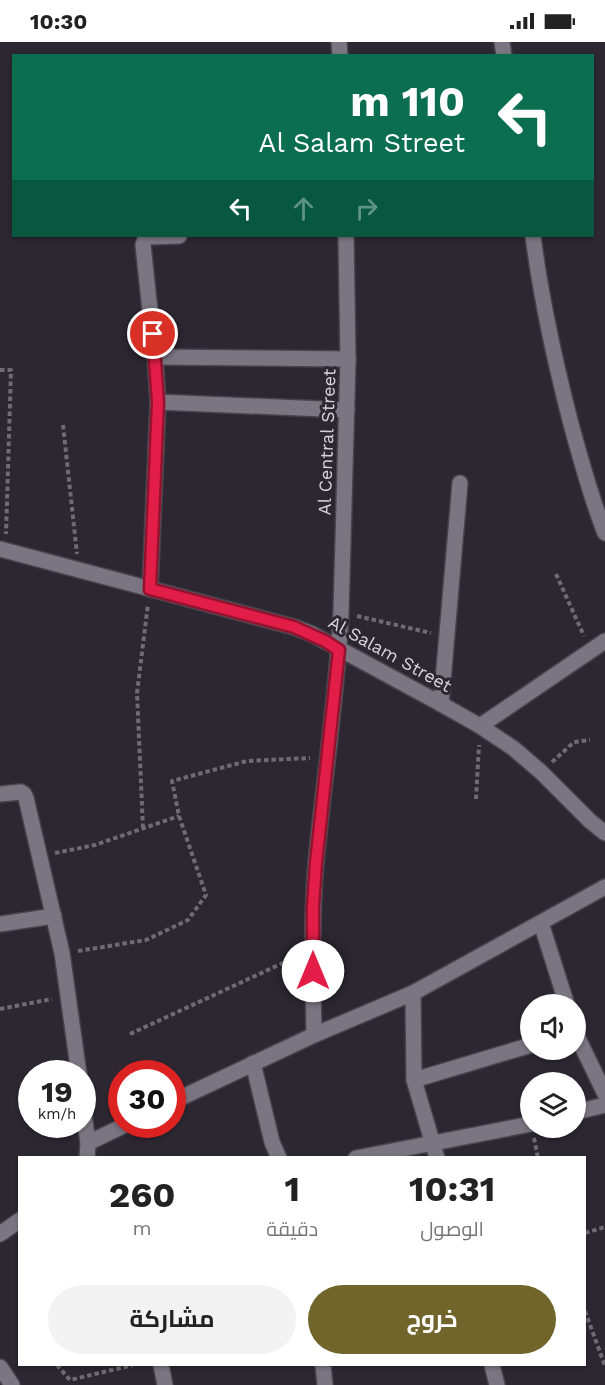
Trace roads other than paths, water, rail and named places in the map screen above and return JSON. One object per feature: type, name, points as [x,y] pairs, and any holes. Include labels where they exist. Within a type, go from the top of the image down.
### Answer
[{"type":"street","points":[[148,237],[143,245],[158,402],[150,589]]},
{"type":"street","name":"Al Central Street","points":[[314,1035],[312,950],[316,863],[341,613],[348,359],[346,237]]},
{"type":"street","points":[[533,237],[564,393],[585,472],[605,533]]},
{"type":"street","points":[[155,357],[348,359]]},
{"type":"street","points":[[158,402],[347,410]]},
{"type":"street","points":[[441,704],[460,483]]},
{"type":"street","name":"Al Salam Street","points":[[3,549],[294,627],[325,641],[480,726],[513,748],[605,833]]},
{"type":"street","points":[[480,726],[605,641]]},
{"type":"street","points":[[0,794],[21,792],[24,794],[62,953],[77,1060]]},
{"type":"street","points":[[186,1095],[314,1035],[413,993],[605,886]]},
{"type":"street","points":[[0,924],[54,916]]},
{"type":"street","points":[[541,923],[564,994]]},
{"type":"street","points":[[413,993],[414,1080],[436,1156]]},
{"type":"street","points":[[414,1080],[520,1047]]},
{"type":"street","points":[[586,1055],[605,1094]]},
{"type":"street","points":[[254,1063],[272,1142],[278,1156]]},
{"type":"street","points":[[586,1110],[605,1105]]},
{"type":"street","points":[[366,1156],[520,1126]]},
{"type":"street","points":[[87,1150],[108,1136]]},
{"type":"street","points":[[0,1234],[18,1221]]},
{"type":"street","points":[[161,1366],[165,1385]]},
{"type":"street","points":[[322,1366],[325,1385]]},
{"type":"street","points":[[492,1366],[497,1385]]},
{"type":"street","points":[[0,1367],[12,1385]]}]
